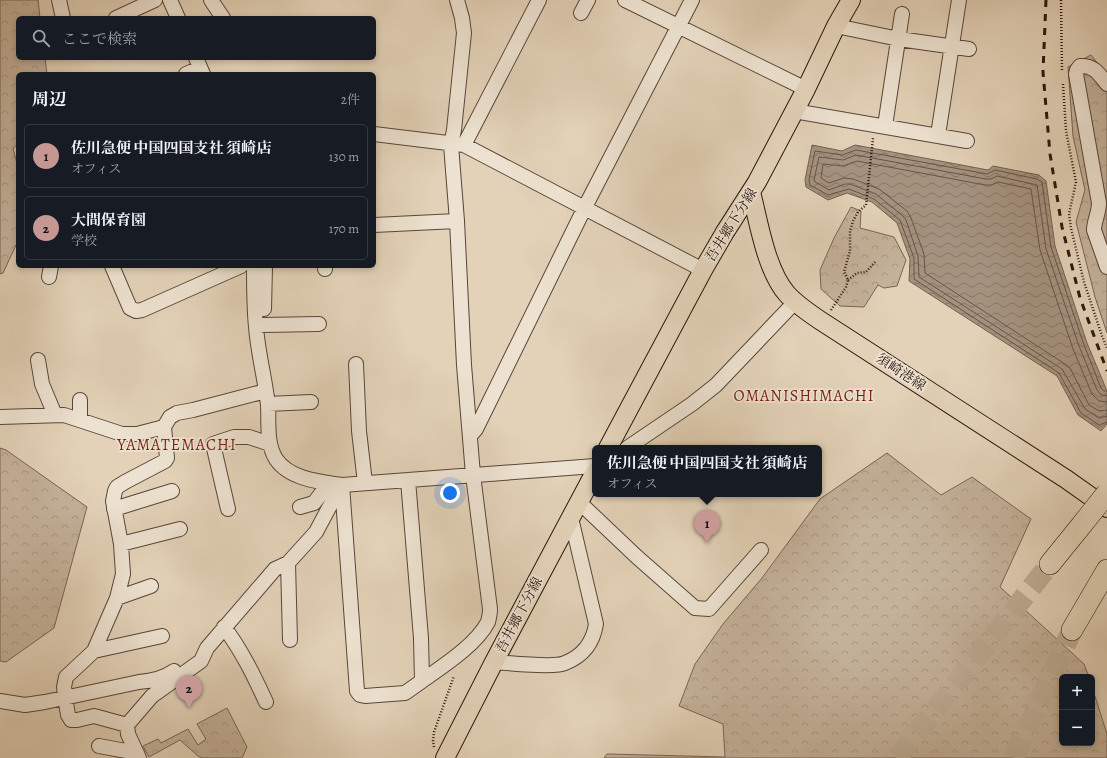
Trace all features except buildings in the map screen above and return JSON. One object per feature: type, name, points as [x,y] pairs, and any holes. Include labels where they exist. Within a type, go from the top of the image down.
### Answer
[{"type":"highway","points":[[1050,564],[1107,493]]},
{"type":"highway","points":[[1072,630],[1107,570]]},
{"type":"main road","name":"吾井郷下分線","points":[[610,445],[724,232],[751,192],[806,89],[836,26],[851,0]]},
{"type":"main road","name":"須崎港線","points":[[751,192],[771,267],[778,282],[795,302],[821,321],[1066,479],[1107,508]]},
{"type":"main road","name":"吾井郷下分線","points":[[440,755],[494,662],[592,478]]},
{"type":"street","points":[[59,0],[63,16]]},
{"type":"street","points":[[120,16],[155,0]]},
{"type":"street","points":[[170,0],[177,16]]},
{"type":"street","points":[[212,0],[222,16]]},
{"type":"street","points":[[335,484],[357,691],[360,695],[366,696],[405,693],[463,650],[488,621],[490,609],[473,475],[464,365],[457,221],[457,145],[454,130],[464,33],[457,0]]},
{"type":"street","points":[[457,145],[539,0]]},
{"type":"street","points":[[581,13],[588,0]]},
{"type":"street","points":[[625,0],[806,89]]},
{"type":"street","points":[[470,436],[476,429],[584,209],[692,0]]},
{"type":"street","points":[[938,135],[959,0]]},
{"type":"street","points":[[885,126],[902,14]]},
{"type":"street","points":[[836,26],[899,39],[952,48],[969,49]]},
{"type":"street","points":[[1107,84],[1094,68],[1089,66],[1080,66],[1077,70],[1076,74],[1099,203],[1099,211],[1094,224],[1094,230],[1107,267]]},
{"type":"street","points":[[190,72],[199,67]]},
{"type":"street","points":[[794,111],[967,140]]},
{"type":"street","points":[[376,134],[457,145],[703,270]]},
{"type":"street","points":[[376,225],[457,221]]},
{"type":"street","points":[[113,268],[130,308],[136,311],[142,310],[236,268]]},
{"type":"street","points":[[254,268],[267,397],[270,444],[276,459],[285,468],[297,476],[335,484],[592,466]]},
{"type":"street","points":[[259,326],[265,268]]},
{"type":"street","points":[[631,445],[716,385],[795,302]]},
{"type":"street","points":[[259,326],[318,324]]},
{"type":"street","points":[[38,360],[42,384],[55,415]]},
{"type":"street","points":[[356,364],[364,483]]},
{"type":"street","points":[[127,725],[94,716],[71,720],[68,715],[64,687],[66,677],[94,651],[117,598],[123,574],[121,544],[114,509],[114,496],[117,487],[166,461],[164,427],[170,417],[177,413],[267,397],[311,402]]},
{"type":"street","points":[[80,400],[80,420]]},
{"type":"street","points":[[0,418],[64,415],[122,434],[137,434],[164,427]]},
{"type":"street","points":[[228,509],[213,444],[234,437],[249,437],[270,444]]},
{"type":"street","points":[[408,480],[421,638],[422,681]]},
{"type":"street","points":[[300,508],[314,503],[335,484]]},
{"type":"street","points":[[0,701],[25,705],[139,682],[152,681],[167,676],[198,656],[207,648],[275,570],[288,563],[316,532],[335,484]]},
{"type":"street","points":[[114,509],[172,491]]},
{"type":"street","points":[[579,502],[637,557],[695,608],[709,609],[761,550]]},
{"type":"street","points":[[494,662],[546,665],[564,664],[577,657],[587,647],[594,636],[596,624],[571,518]]},
{"type":"street","points":[[121,544],[180,529]]},
{"type":"street","points":[[288,563],[290,640]]},
{"type":"street","points":[[117,598],[151,586]]},
{"type":"street","points":[[224,628],[237,644],[266,702]]},
{"type":"street","points":[[94,651],[162,636]]},
{"type":"street","points":[[138,755],[128,734],[127,725],[152,696],[201,661],[207,648]]},
{"type":"street","points":[[99,746],[138,755]]},
{"type":"path","points":[[1061,0],[1062,74]]},
{"type":"path","points":[[1063,81],[1066,131],[1076,182],[1069,214],[1070,221],[1084,282],[1107,348]]},
{"type":"path","points":[[848,280],[844,272],[850,251],[850,231],[858,212],[866,205],[873,138]]},
{"type":"path","points":[[821,321],[834,306],[848,280],[856,274],[866,272],[875,262]]},
{"type":"path","points":[[440,755],[433,741],[434,732],[463,650]]},
{"type":"green space","points":[[0,0],[38,0],[40,16],[16,16],[16,60],[45,60],[47,72],[16,72],[16,145],[13,149],[16,160],[16,245],[3,273],[0,274]]},
{"type":"green space","points":[[1091,55],[1107,75],[1107,333],[1095,297],[1076,222],[1085,190],[1073,136],[1068,67]]},
{"type":"green space","points":[[851,207],[861,211],[860,228],[894,237],[906,260],[897,286],[884,288],[878,285],[864,307],[840,306],[821,289],[820,270],[834,238]]},
{"type":"green space","points":[[0,448],[6,450],[87,507],[54,628],[6,662],[0,661]]},
{"type":"green space","points":[[887,453],[941,495],[972,477],[1031,519],[1000,587],[1084,664],[1088,674],[1059,674],[1059,746],[1095,746],[1095,696],[1107,734],[1107,758],[604,758],[607,754],[725,757],[723,724],[679,706],[695,664],[723,624],[762,578],[820,499]]},
{"type":"green space","points":[[227,708],[247,747],[242,758],[202,758],[180,740],[149,757],[143,746],[158,739],[161,743],[188,729],[198,745],[206,739],[197,724]]},
{"type":"water","points":[[812,145],[842,151],[855,145],[988,170],[993,166],[1039,175],[1046,181],[1055,246],[1087,343],[1107,391],[1107,424],[1101,431],[1078,415],[1057,376],[909,281],[910,259],[897,223],[872,202],[847,193],[828,200],[806,187],[805,180]]},
{"type":"tunnel","points":[[897,758],[1050,564]]},
{"type":"tunnel","points":[[1014,758],[1072,630]]},
{"type":"railway","points":[[1046,0],[1043,72],[1050,154],[1062,227],[1080,298],[1107,371]]},
{"type":"place","name":"佐川急便 中国四国支社 須崎店","points":[[707,543]]},
{"type":"place","name":"大間保育園","points":[[189,708]]},
{"type":"district","name":"OMANISHIMACHI","points":[[804,396]]},
{"type":"district","name":"YAMATEMACHI","points":[[177,445]]}]
